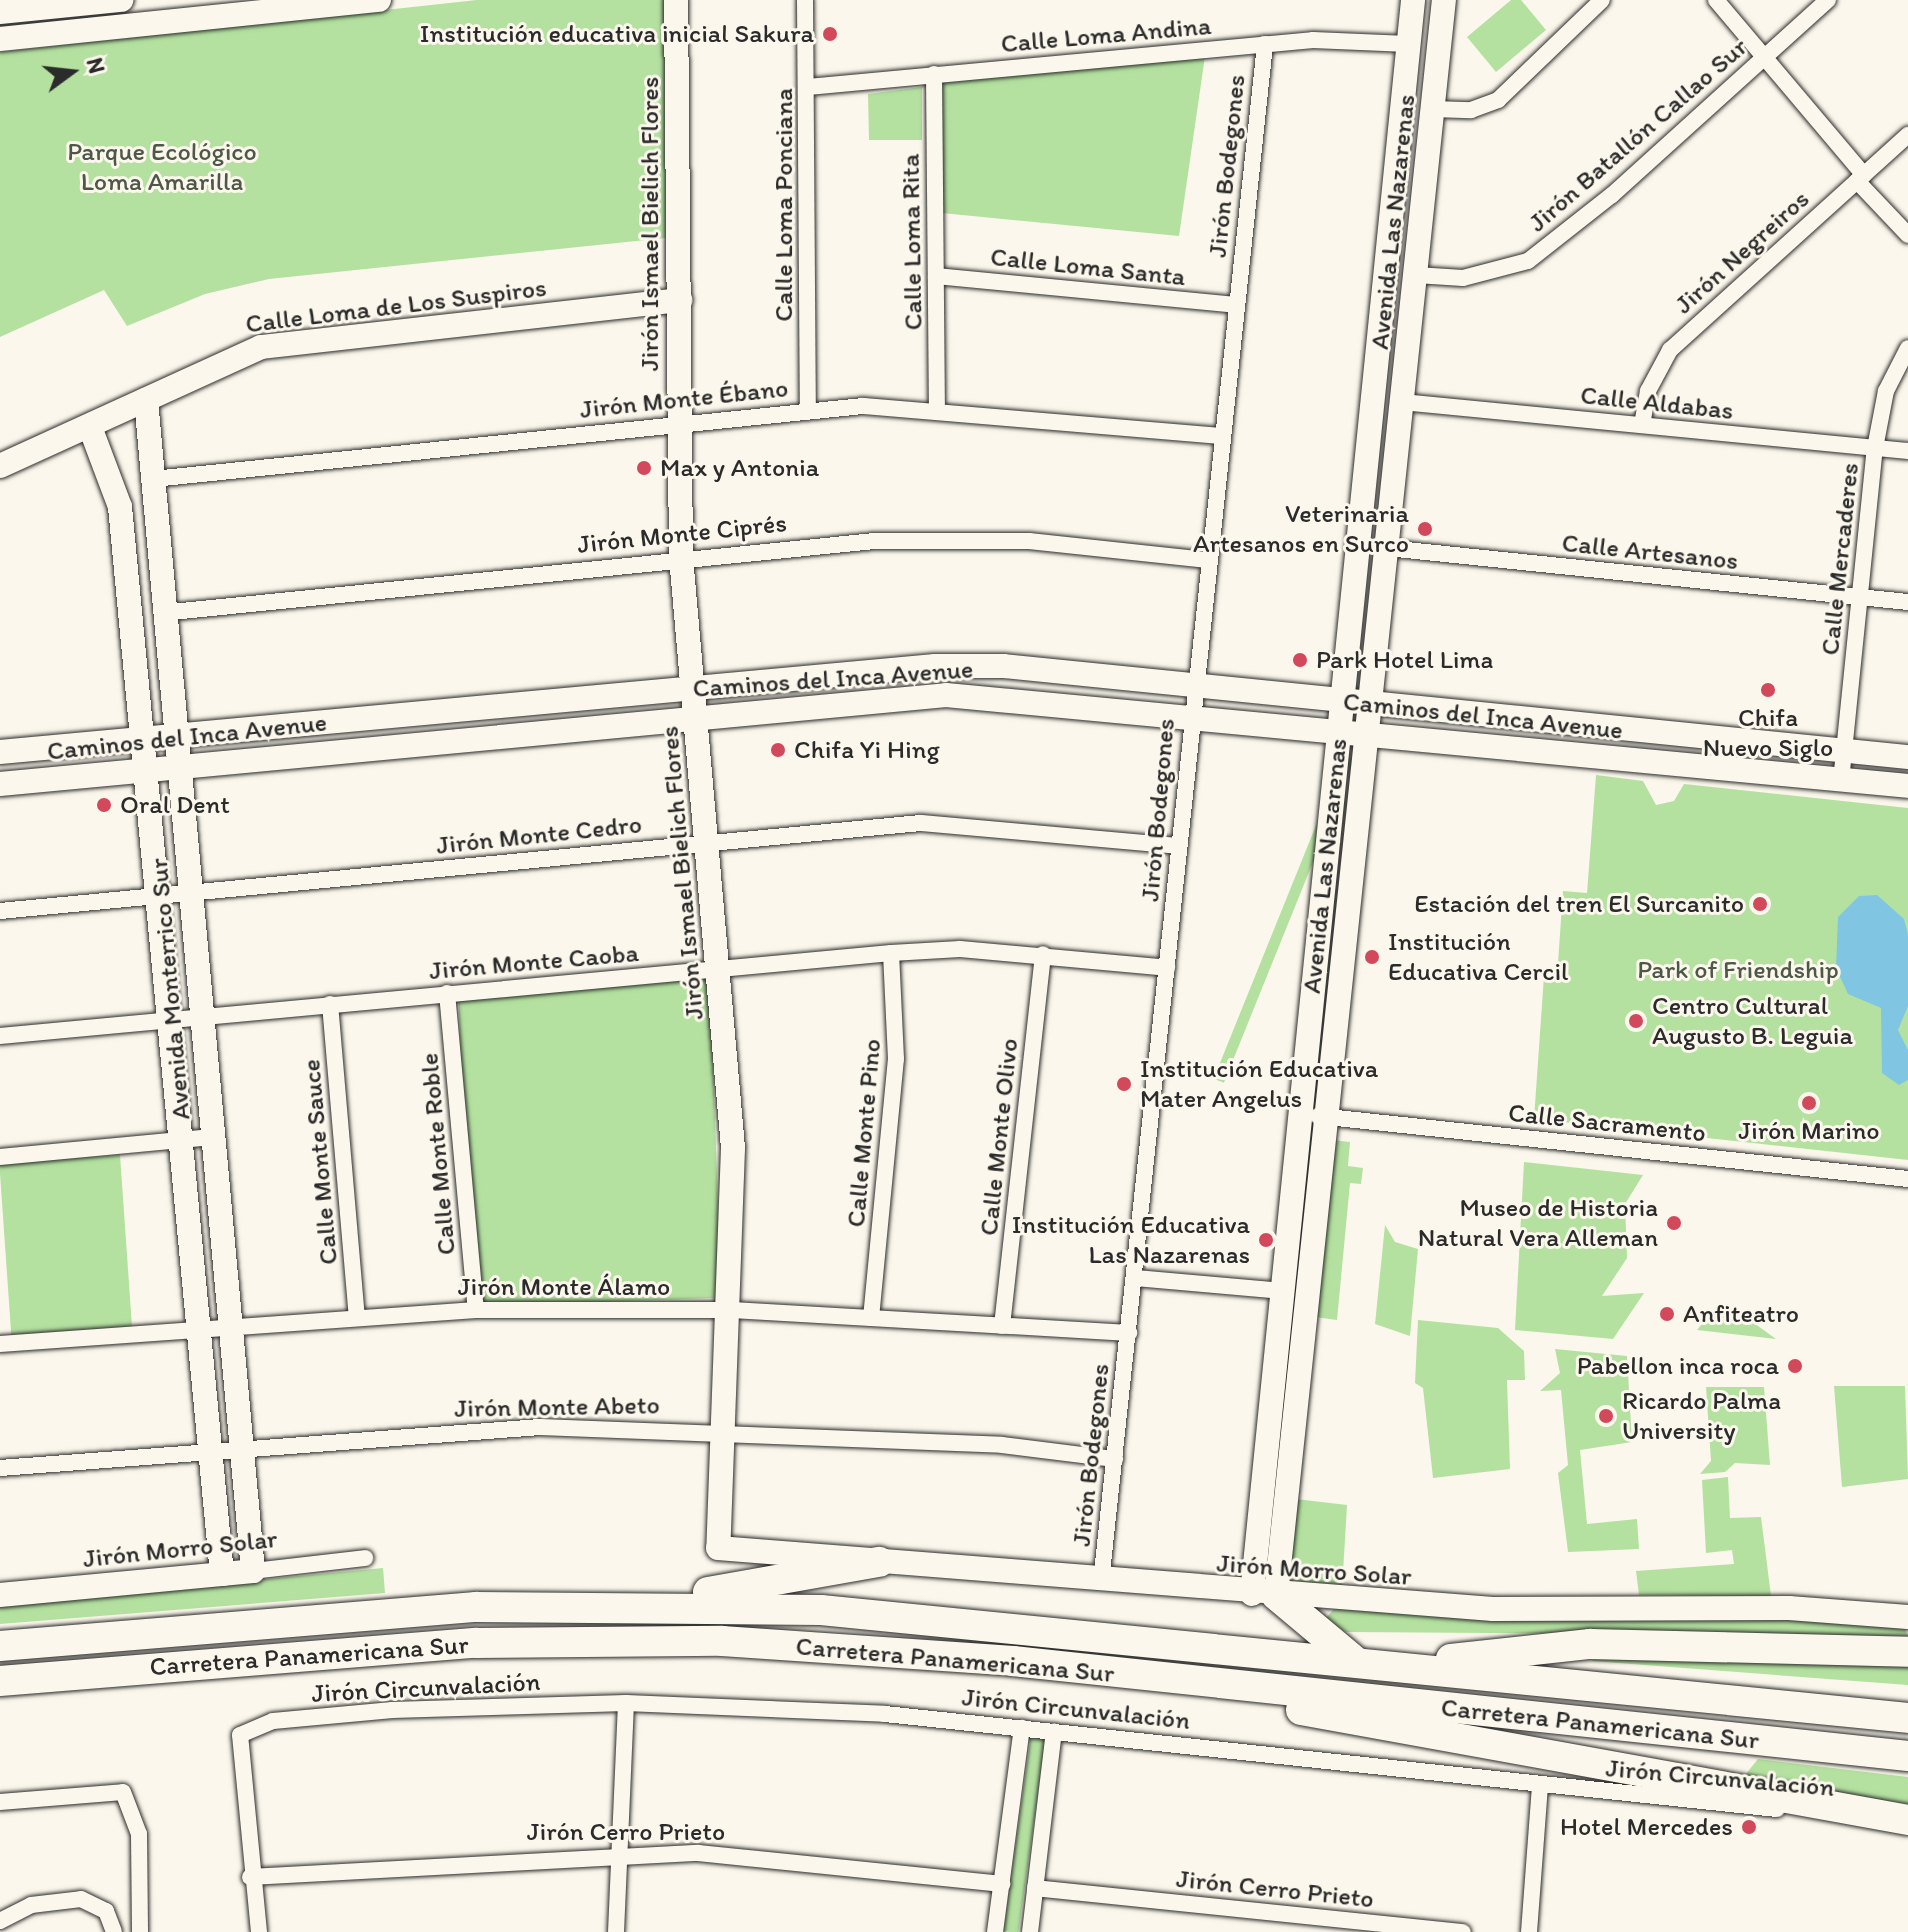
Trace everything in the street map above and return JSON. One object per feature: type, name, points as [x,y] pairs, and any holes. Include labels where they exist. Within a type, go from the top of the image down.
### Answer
[{"type":"highway","points":[[623,1605],[879,1562]]},
{"type":"highway","points":[[1264,1595],[1356,1662]]},
{"type":"highway","name":"Carretera Panamericana Sur","points":[[0,1646],[461,1608],[623,1605],[912,1617],[1908,1718]]},
{"type":"highway","name":"Carretera Panamericana Sur","points":[[0,1681],[327,1653],[610,1640],[818,1646],[1908,1756]]},
{"type":"highway","points":[[1389,1666],[1590,1644],[1908,1652]]},
{"type":"highway","points":[[1158,1678],[1333,1717],[1908,1820]]},
{"type":"street","points":[[136,0],[145,24]]},
{"type":"street","points":[[0,39],[379,0]]},
{"type":"street","name":"Jirón Ismael Bielich Flores","points":[[676,0],[681,557],[721,970],[733,1148],[732,1310],[718,1548]]},
{"type":"street","name":"Calle Loma Ponciana","points":[[805,0],[808,410]]},
{"type":"street","name":"Avenida Las Nazarenas","points":[[1264,1595],[1283,1291],[1413,0]]},
{"type":"street","name":"Avenida Las Nazarenas","points":[[1264,1595],[1327,1117],[1444,0]]},
{"type":"street","points":[[1433,109],[1471,110],[1498,100],[1602,0]]},
{"type":"street","points":[[1716,0],[1908,235]]},
{"type":"street","name":"Jirón Batallón Callao Sur","points":[[1416,275],[1463,278],[1528,261],[1765,58],[1828,0]]},
{"type":"street","points":[[0,12],[109,1],[98,29]]},
{"type":"street","name":"Calle Loma Andina","points":[[808,87],[1265,44],[1408,44]]},
{"type":"street","name":"Jirón Bodegones","points":[[1101,1582],[1135,1278],[1194,685],[1265,44]]},
{"type":"street","name":"Calle Loma Rita","points":[[934,74],[937,409]]},
{"type":"street","name":"Jirón Negreiros","points":[[1642,425],[1648,391],[1670,350],[1908,135]]},
{"type":"street","name":"Calle Loma Santa","points":[[936,276],[1236,305]]},
{"type":"street","name":"Calle Loma de Los Suspiros","points":[[0,466],[261,347],[680,300]]},
{"type":"street","name":"Calle Mercaderes","points":[[1841,781],[1875,448],[1886,391],[1908,348]]},
{"type":"street","name":"Avenida Monterrico Sur","points":[[146,400],[162,613],[253,1571]]},
{"type":"street","name":"Calle Aldabas","points":[[1402,402],[1908,451]]},
{"type":"street","name":"Jirón Monte Ébano","points":[[153,479],[808,410],[937,409],[1222,436]]},
{"type":"street","name":"Avenida Monterrico Sur","points":[[90,427],[120,507],[222,1574]]},
{"type":"street","name":"Jirón Monte Ciprés","points":[[162,613],[681,557],[948,538],[1208,560]]},
{"type":"street","name":"Calle Artesanos","points":[[1387,548],[1908,602]]},
{"type":"street","name":"Caminos del Inca Avenue","points":[[0,752],[935,666],[1194,685],[1908,757]]},
{"type":"street","name":"Caminos del Inca Avenue","points":[[0,784],[696,716],[946,695],[1340,729],[1908,786]]},
{"type":"street","name":"Jirón Monte Cedro","points":[[0,911],[921,823],[1178,846]]},
{"type":"street","name":"Jirón Monte Caoba","points":[[0,1036],[891,953],[1043,954],[1167,968]]},
{"type":"street","name":"Calle Monte Pino","points":[[871,1318],[896,1059],[891,953]]},
{"type":"street","name":"Calle Monte Olivo","points":[[1002,1326],[1043,954]]},
{"type":"street","name":"Calle Monte Roble","points":[[447,993],[476,1310]]},
{"type":"street","name":"Calle Monte Sauce","points":[[330,1004],[357,1316]]},
{"type":"street","name":"Calle Sacramento","points":[[1300,1114],[1908,1179]]},
{"type":"street","points":[[0,1157],[212,1137]]},
{"type":"street","points":[[1135,1278],[1283,1291]]},
{"type":"street","name":"Jirón Monte Álamo","points":[[0,1344],[199,1326],[476,1310],[732,1310],[1129,1333]]},
{"type":"street","name":"Jirón Monte Abeto","points":[[0,1468],[241,1446],[540,1427],[723,1430],[1115,1459]]},
{"type":"street","name":"Jirón Morro Solar","points":[[718,1548],[1264,1595],[1493,1609],[1789,1608],[1908,1617]]},
{"type":"street","name":"Jirón Morro Solar","points":[[0,1595],[365,1558]]},
{"type":"street","points":[[616,1932],[617,1853],[626,1703]]},
{"type":"street","name":"Jirón Circunvalación","points":[[250,1877],[240,1735],[273,1721],[392,1710],[626,1703],[1022,1728],[1908,1820]]},
{"type":"street","points":[[995,1932],[1022,1728]]},
{"type":"street","points":[[1030,1932],[1054,1731]]},
{"type":"street","points":[[1529,1932],[1540,1784]]},
{"type":"street","points":[[0,1802],[123,1792],[139,1834],[140,1932]]},
{"type":"street","name":"Jirón Cerro Prieto","points":[[250,1877],[617,1853],[814,1861],[1002,1884]]},
{"type":"street","points":[[250,1877],[259,1932]]},
{"type":"street","name":"Jirón Cerro Prieto","points":[[1035,1888],[1463,1932]]},
{"type":"street","points":[[0,1921],[31,1905],[81,1899],[106,1911],[114,1932]]},
{"type":"green space","name":"Parque Ecológico Loma Amarilla","points":[[477,0],[671,0],[675,237],[269,279],[205,294],[127,326],[104,290],[0,337],[0,52]]},
{"type":"green space","points":[[1511,0],[1521,0],[1546,30],[1496,72],[1467,37]]},
{"type":"green space","points":[[1205,56],[1179,236],[942,213],[941,80]]},
{"type":"green space","points":[[922,87],[922,140],[869,140],[868,94]]},
{"type":"green space","points":[[1344,756],[1354,760],[1224,1083],[1214,1079]]},
{"type":"green space","name":"Park of Friendship","points":[[1596,775],[1643,781],[1656,805],[1674,801],[1684,784],[1908,808],[1908,1160],[1534,1119],[1544,976],[1557,977],[1563,891],[1587,893]]},
{"type":"green space","points":[[710,978],[721,1298],[469,1307],[458,987]]},
{"type":"green space","points":[[1332,1140],[1350,1142],[1348,1166],[1363,1168],[1361,1184],[1350,1183],[1337,1320],[1315,1317]]},
{"type":"green space","points":[[120,1155],[132,1327],[11,1335],[0,1163]]},
{"type":"green space","points":[[1524,1162],[1643,1175],[1625,1204],[1627,1258],[1602,1296],[1644,1293],[1613,1339],[1515,1330]]},
{"type":"green space","points":[[1385,1225],[1395,1242],[1418,1249],[1410,1336],[1375,1324]]},
{"type":"green space","points":[[1720,1302],[1758,1326],[1776,1339],[1697,1330]]},
{"type":"green space","points":[[1418,1320],[1498,1328],[1524,1351],[1525,1380],[1507,1380],[1510,1469],[1433,1478],[1423,1388],[1415,1383]]},
{"type":"green space","points":[[1555,1349],[1627,1356],[1632,1442],[1580,1450],[1587,1524],[1637,1519],[1639,1549],[1568,1552],[1558,1473],[1568,1465],[1561,1390],[1540,1391],[1560,1373]]},
{"type":"green space","points":[[1834,1386],[1905,1386],[1908,1479],[1842,1487]]},
{"type":"green space","points":[[1706,1387],[1764,1387],[1770,1465],[1735,1463],[1725,1472],[1700,1474],[1711,1461]]},
{"type":"green space","points":[[1728,1477],[1730,1518],[1761,1517],[1771,1596],[1639,1595],[1636,1571],[1734,1564],[1732,1550],[1706,1553],[1702,1480]]},
{"type":"green space","points":[[1296,1499],[1347,1505],[1342,1589],[1293,1580],[1288,1572]]},
{"type":"green space","points":[[383,1568],[385,1593],[0,1624],[0,1604]]},
{"type":"green space","points":[[1334,1609],[1903,1623],[1908,1636],[1346,1632],[1325,1619]]},
{"type":"green space","points":[[1599,1654],[1908,1665],[1908,1685],[1592,1661]]},
{"type":"green space","points":[[1031,1735],[1046,1737],[1018,1932],[1003,1931]]},
{"type":"green space","points":[[1758,1759],[1908,1777],[1908,1804],[1741,1780]]},
{"type":"water","points":[[1877,895],[1904,919],[1908,935],[1908,1006],[1898,1030],[1908,1050],[1908,1080],[1899,1085],[1882,1073],[1881,1008],[1848,994],[1836,968],[1838,917],[1859,896]]},
{"type":"place","name":"Institución educativa inicial Sakura","points":[[830,34]]},
{"type":"place","name":"Max y Antonia","points":[[644,468]]},
{"type":"place","name":"Veterinaria Artesanos en Surco","points":[[1425,529]]},
{"type":"place","name":"Park Hotel Lima","points":[[1300,660]]},
{"type":"place","name":"Chifa Nuevo Siglo","points":[[1768,690]]},
{"type":"place","name":"Chifa Yi Hing","points":[[778,750]]},
{"type":"place","name":"Oral Dent","points":[[104,805]]},
{"type":"place","name":"Estación del tren El Surcanito","points":[[1760,904]]},
{"type":"place","name":"Institución Educativa Cercil","points":[[1372,957]]},
{"type":"place","name":"Centro Cultural Augusto B. Leguia","points":[[1636,1021]]},
{"type":"place","name":"Institución Educativa Mater Angelus","points":[[1124,1084]]},
{"type":"place","name":"Jirón Marino","points":[[1809,1103]]},
{"type":"place","name":"Museo de Historia Natural Vera Alleman","points":[[1674,1223]]},
{"type":"place","name":"Institución Educativa Las Nazarenas","points":[[1266,1240]]},
{"type":"place","name":"Anfiteatro","points":[[1667,1314]]},
{"type":"place","name":"Pabellon inca roca","points":[[1795,1366]]},
{"type":"place","name":"Ricardo Palma University","points":[[1606,1416]]},
{"type":"place","name":"Hotel Mercedes","points":[[1749,1827]]}]
